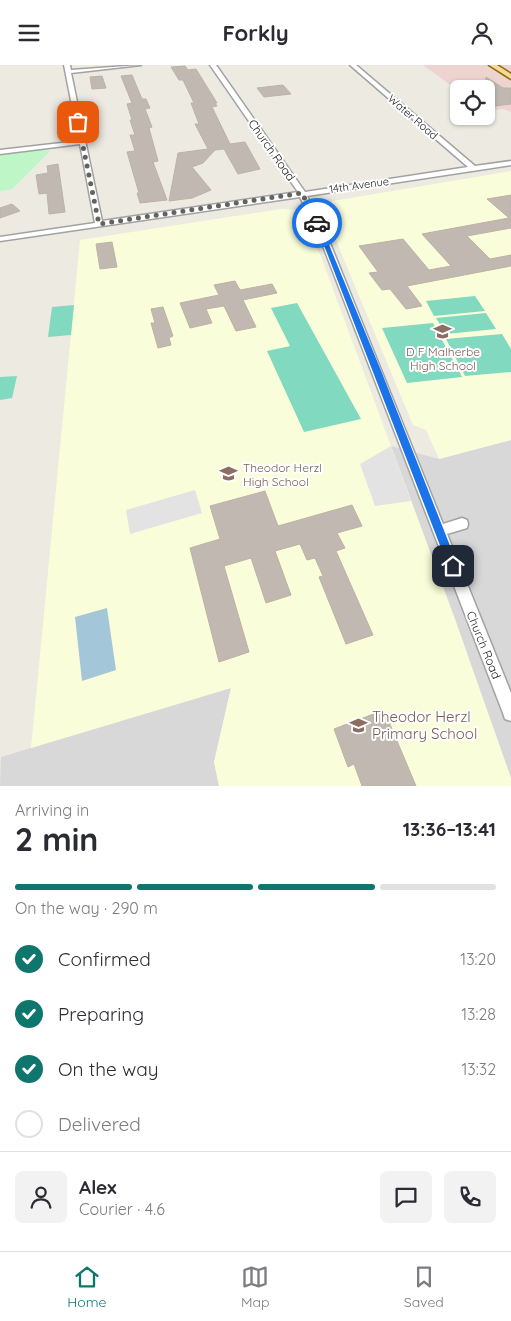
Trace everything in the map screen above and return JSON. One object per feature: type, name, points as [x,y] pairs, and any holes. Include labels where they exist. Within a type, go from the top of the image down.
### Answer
[{"type":"main road","points":[[493,65],[511,76]]},
{"type":"street","points":[[99,224],[67,68],[138,65]]},
{"type":"street","name":"Church Road","points":[[213,65],[302,193],[322,233],[511,713]]},
{"type":"street","name":"Water Road","points":[[353,65],[473,168]]},
{"type":"street","points":[[0,152],[83,142]]},
{"type":"street","name":"14th Avenue","points":[[0,239],[511,163]]},
{"type":"street","points":[[439,531],[462,524]]},
{"type":"shaded area","points":[[423,65],[511,65],[511,112],[503,109],[495,110],[495,80],[450,80],[450,84]]},
{"type":"shaded area","name":"D F Malherbe High School","points":[[511,171],[511,440],[439,459],[426,430],[413,425],[322,207],[327,202]]},
{"type":"shaded area","name":"Theodor Herzl High School","points":[[281,209],[297,210],[320,254],[455,619],[511,778],[511,786],[219,786],[214,762],[231,688],[31,748],[80,240]]},
{"type":"shaded area","points":[[511,440],[511,778],[391,446],[439,459]]},
{"type":"shaded area","points":[[391,446],[411,501],[375,506],[360,464]]},
{"type":"shaded area","points":[[195,490],[202,513],[130,534],[126,510]]},
{"type":"shaded area","points":[[231,688],[214,762],[219,786],[0,786],[1,757]]},
{"type":"green space","points":[[43,150],[50,151],[12,189],[0,191],[0,155]]},
{"type":"green space","points":[[475,296],[485,311],[434,316],[426,301]]},
{"type":"green space","points":[[297,303],[361,419],[304,432],[267,351],[290,346],[271,308]]},
{"type":"green space","points":[[74,305],[71,335],[48,337],[52,307]]},
{"type":"green space","points":[[486,313],[496,329],[446,334],[436,318]]},
{"type":"green space","points":[[433,323],[462,377],[407,383],[382,328]]},
{"type":"green space","points":[[502,334],[511,349],[511,372],[465,376],[446,339]]},
{"type":"green space","points":[[17,376],[12,398],[0,400],[0,377]]},
{"type":"water","points":[[107,608],[116,670],[82,681],[75,617]]},
{"type":"building","points":[[185,66],[188,70],[196,69],[217,103],[215,103],[217,106],[212,107],[230,144],[245,142],[260,169],[238,174],[224,149],[215,150],[203,163],[192,167],[211,190],[192,198],[169,201],[178,153],[208,149],[195,124],[199,124],[191,103],[194,103],[183,80],[179,80],[171,67]]},
{"type":"building","points":[[132,75],[142,99],[146,99],[150,108],[145,109],[152,127],[149,128],[158,161],[153,162],[167,200],[140,203],[137,193],[139,193],[127,152],[135,151],[130,135],[135,135],[127,104],[132,103],[121,76]]},
{"type":"building","points":[[102,76],[106,88],[92,89],[90,77]]},
{"type":"building","points":[[495,83],[503,88],[511,88],[511,104],[495,106]]},
{"type":"building","points":[[283,85],[291,94],[264,97],[257,88]]},
{"type":"building","points":[[58,164],[65,212],[49,214],[47,193],[39,194],[36,175],[48,173],[47,166]]},
{"type":"building","points":[[511,195],[511,228],[467,236],[490,259],[511,255],[511,266],[407,286],[422,306],[406,309],[390,289],[382,290],[369,273],[378,272],[359,246],[403,239],[429,270],[451,266],[422,234],[509,218],[487,199]]},
{"type":"building","points":[[12,204],[20,211],[0,218],[0,208]]},
{"type":"building","points":[[112,242],[117,267],[100,269],[96,244]]},
{"type":"building","points":[[235,281],[240,290],[272,284],[277,293],[243,300],[256,327],[236,331],[224,306],[206,309],[212,323],[190,328],[180,303],[219,295],[214,285]]},
{"type":"building","points":[[163,307],[173,336],[169,338],[171,345],[158,348],[151,323],[155,323],[151,309]]},
{"type":"building","points":[[265,491],[278,526],[352,505],[362,526],[337,533],[345,548],[336,551],[373,635],[346,644],[319,577],[323,576],[315,558],[307,560],[300,544],[275,551],[291,595],[266,603],[251,558],[224,566],[249,652],[219,662],[190,548],[220,539],[210,506]]},
{"type":"building","points":[[384,710],[416,786],[362,786],[354,764],[348,767],[334,729]]},
{"type":"way so far","points":[[78,122],[99,224],[302,193],[317,223]]},
{"type":"place","name":"D F Malherbe High School","points":[[443,332]]},
{"type":"place","name":"Theodor Herzl High School","points":[[229,474]]},
{"type":"place","name":"Theodor Herzl Primary School","points":[[358,725]]},
{"type":"route","points":[[317,223],[453,566]]}]
